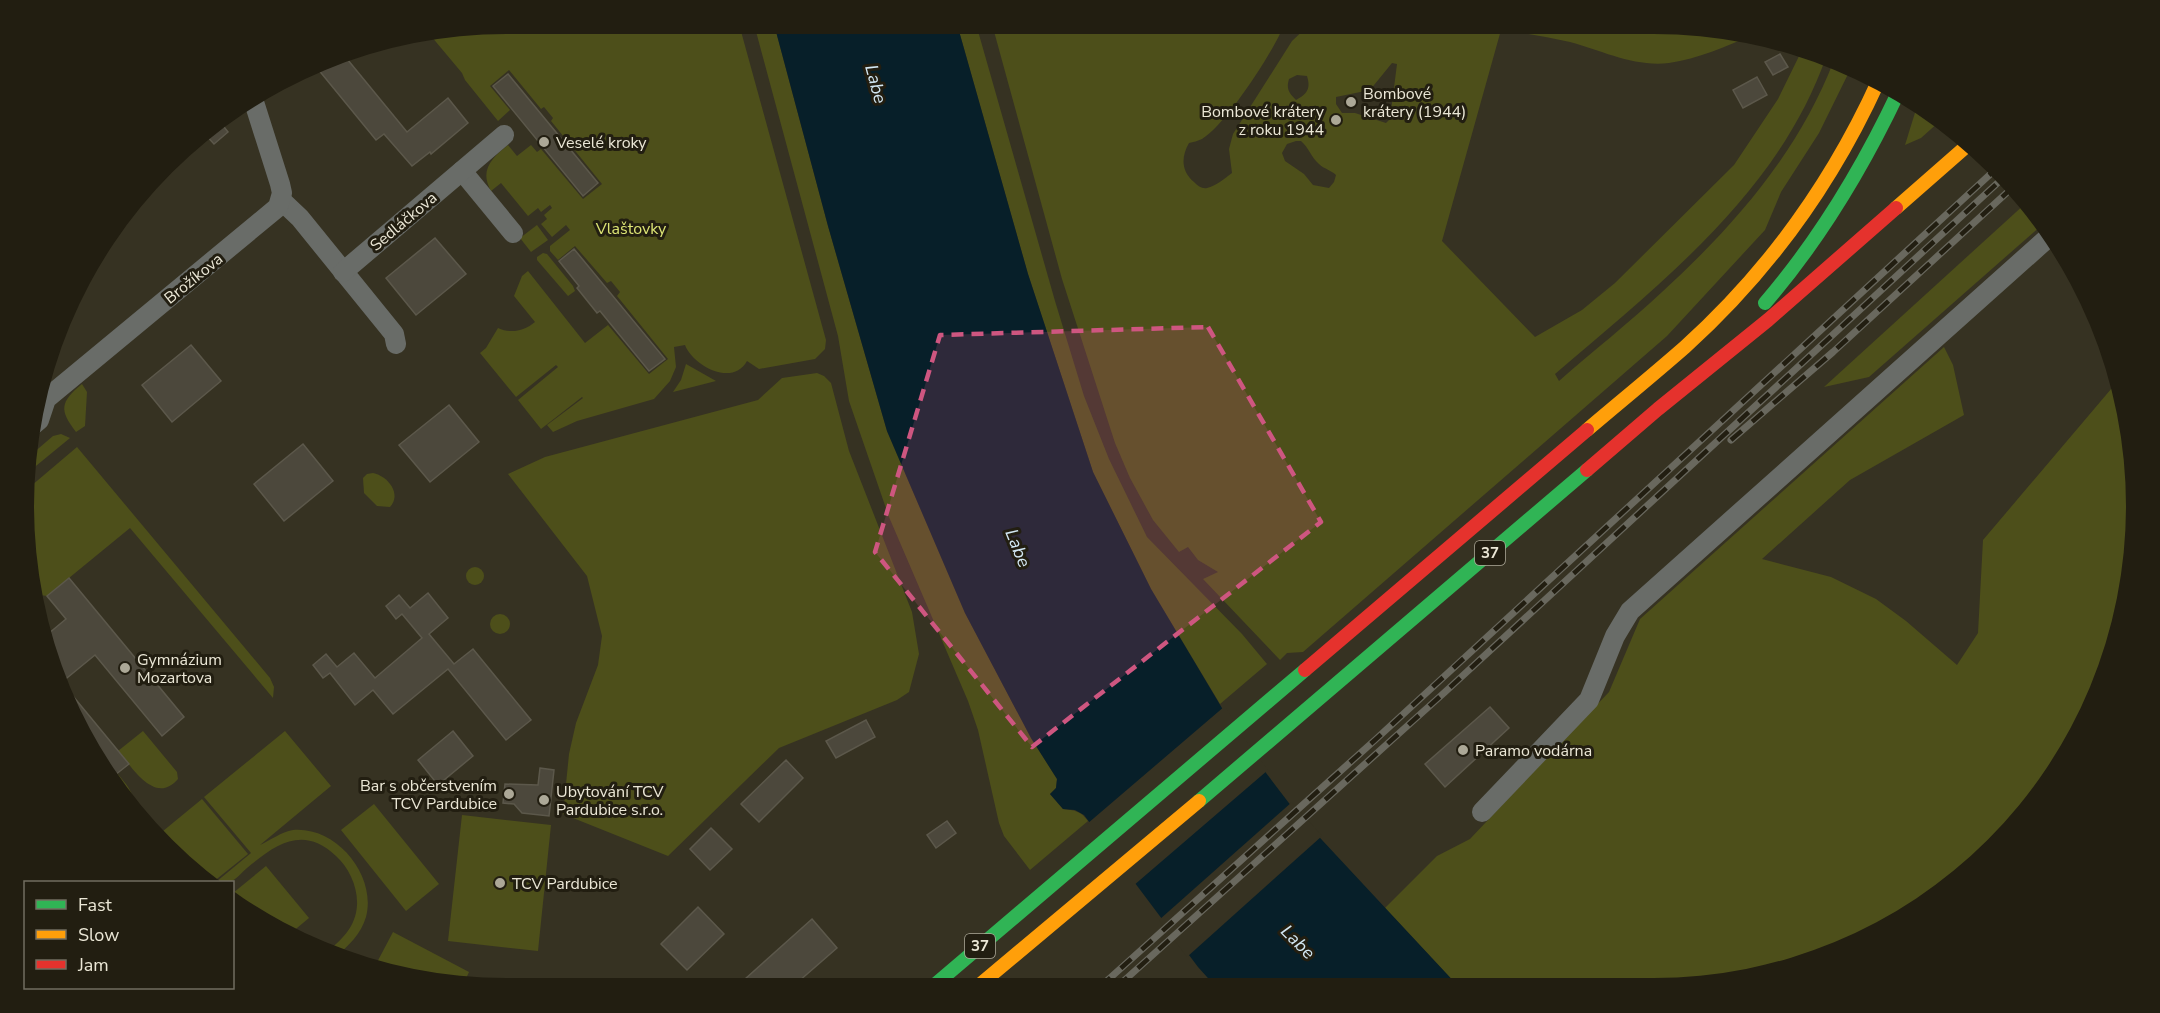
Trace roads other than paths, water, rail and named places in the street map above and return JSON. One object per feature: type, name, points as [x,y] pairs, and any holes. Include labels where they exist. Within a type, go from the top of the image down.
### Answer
[{"type":"main road","name":"37","points":[[943,978],[1686,346],[1738,296],[1817,196],[1865,113],[1875,90]]},
{"type":"main road","name":"37","points":[[988,978],[1322,698],[1658,409],[1744,327],[1809,248],[1851,187],[1894,101]]},
{"type":"main road","points":[[1658,409],[1768,320],[1962,150]]},
{"type":"street","points":[[256,107],[287,206],[394,334],[396,344]]},
{"type":"street","name":"Sedláčkova","points":[[343,272],[504,135]]},
{"type":"street","points":[[462,171],[513,233]]},
{"type":"street","name":"Brožíkova","points":[[48,397],[272,214],[287,206]]},
{"type":"street","points":[[1482,812],[1589,700],[1615,636],[1630,611],[2044,241]]},
{"type":"water","name":"Labe","points":[[777,34],[960,34],[1028,274],[1093,472],[1151,589],[1241,740],[1295,811],[1451,978],[1208,978],[1084,815],[1075,810],[1063,809],[1050,794],[1056,788],[1057,779],[1031,738],[965,613],[887,431],[828,226]]},
{"type":"railway","points":[[1110,978],[1375,740],[1989,175]]},
{"type":"railway","points":[[1127,978],[1445,692],[1997,183]]},
{"type":"railway","points":[[1731,440],[1833,352],[2006,193]]},
{"type":"place","name":"Bombové krátery (1944)","points":[[1351,102]]},
{"type":"place","name":"Bombové krátery z roku 1944","points":[[1336,120]]},
{"type":"place","name":"Veselé kroky","points":[[544,142]]},
{"type":"place","name":"Gymnázium Mozartova","points":[[125,668]]},
{"type":"place","name":"Paramo vodárna","points":[[1463,750]]},
{"type":"place","name":"Bar s občerstvením TCV Pardubice","points":[[509,794]]},
{"type":"place","name":"Ubytování TCV Pardubice s.r.o.","points":[[544,800]]},
{"type":"place","name":"TCV Pardubice","points":[[500,883]]},
{"type":"park label","name":"Vlaštovky","points":[[631,228]]}]
